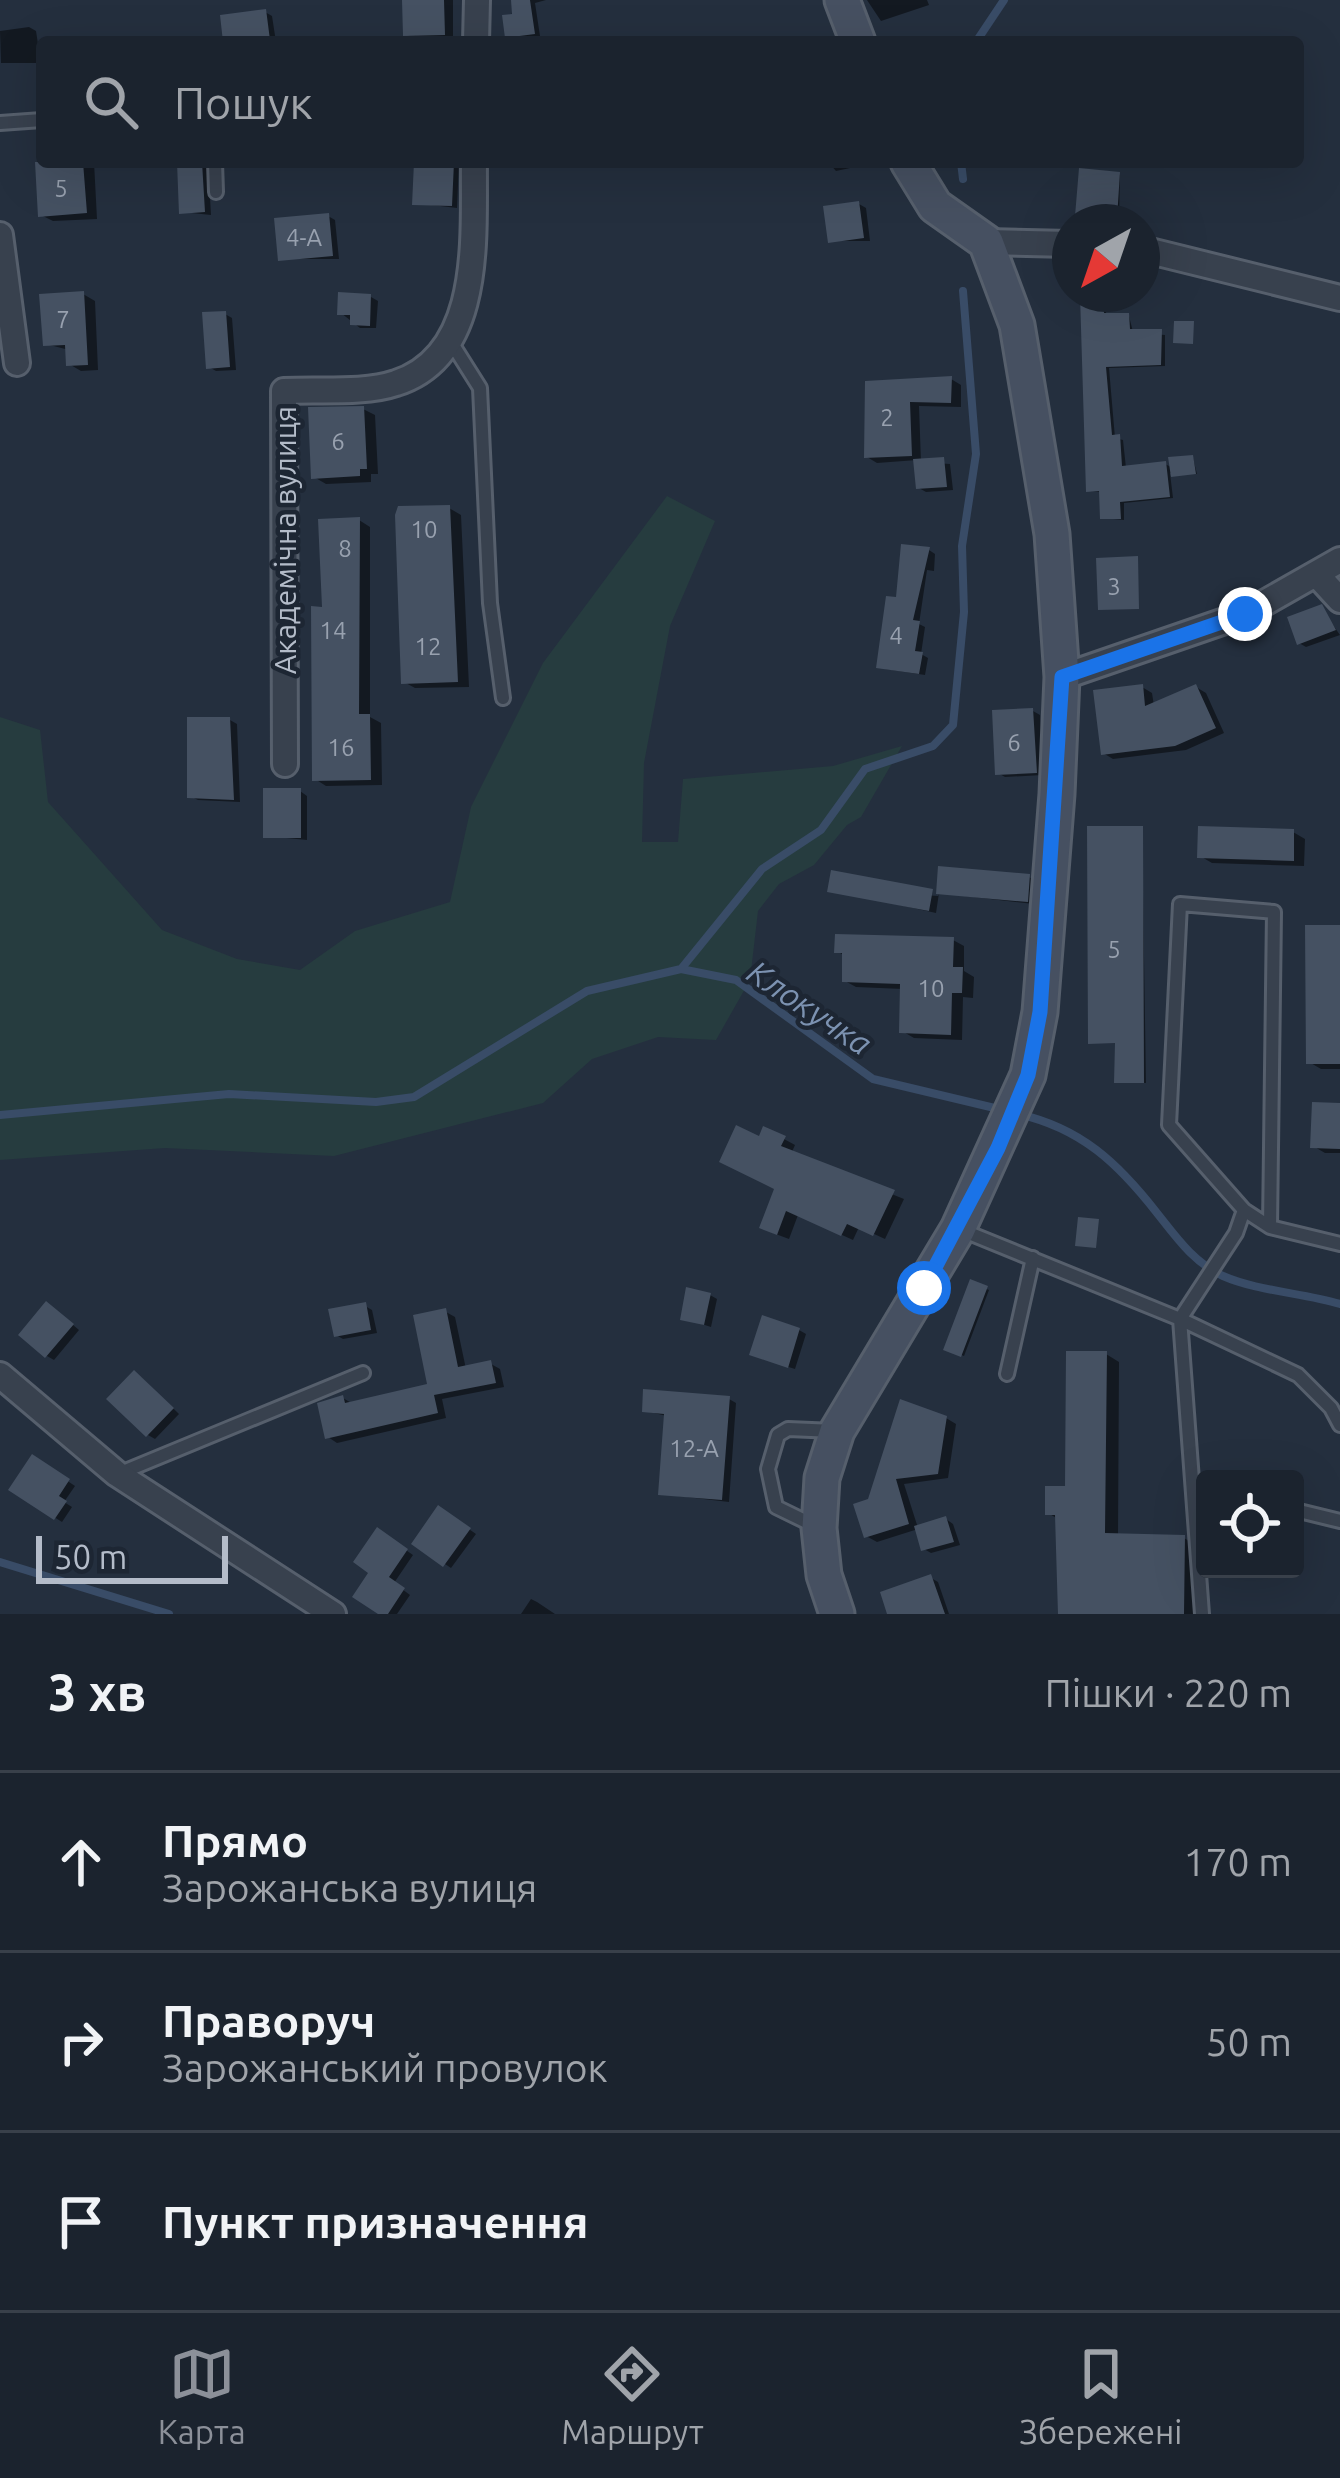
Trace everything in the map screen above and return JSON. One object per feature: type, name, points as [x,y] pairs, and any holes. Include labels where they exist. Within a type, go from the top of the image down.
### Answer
[{"type":"street","points":[[476,36],[477,0]]},
{"type":"street","points":[[842,0],[857,36]]},
{"type":"street","points":[[451,342],[463,320],[474,168]]},
{"type":"street","points":[[912,168],[935,206],[986,242],[1052,244]]},
{"type":"street","points":[[0,235],[17,363]]},
{"type":"street","points":[[837,1614],[824,1575],[819,1528],[822,1478],[837,1431],[958,1229],[998,1148],[1028,1075],[1040,1012],[1062,677],[1052,534],[1017,325],[986,242]]},
{"type":"street","points":[[1160,253],[1340,298]]},
{"type":"street","name":"Академічна вулиця","points":[[285,764],[284,391],[397,383],[451,342]]},
{"type":"street","points":[[1062,677],[1245,614],[1340,560]]},
{"type":"street","points":[[1318,576],[1340,600]]},
{"type":"street","points":[[0,1375],[117,1474],[333,1614]]},
{"type":"lane","points":[[0,123],[36,120]]},
{"type":"lane","points":[[215,168],[217,192]]},
{"type":"lane","points":[[451,342],[480,388],[490,603],[503,698]]},
{"type":"lane","points":[[1270,1227],[1274,912],[1180,904],[1169,1125],[1244,1210],[1270,1227],[1340,1244]]},
{"type":"lane","points":[[1198,1470],[1180,1318],[1236,1233],[1244,1210]]},
{"type":"lane","points":[[958,1229],[1180,1318],[1298,1375],[1331,1408],[1340,1425]]},
{"type":"lane","points":[[1006,1374],[1033,1258]]},
{"type":"lane","points":[[117,1474],[363,1373]]},
{"type":"lane","points":[[819,1528],[776,1507],[768,1469],[778,1435],[788,1430],[837,1431]]},
{"type":"lane","points":[[1304,1512],[1340,1521]]},
{"type":"lane","points":[[1201,1578],[1202,1614]]},
{"type":"green space","points":[[667,496],[715,521],[670,626],[644,763],[642,842],[678,842],[683,779],[833,766],[902,746],[861,817],[847,825],[814,865],[779,884],[758,911],[750,980],[716,1040],[658,1037],[592,1059],[543,1103],[334,1156],[165,1148],[0,1160],[0,717],[40,730],[48,802],[162,930],[237,959],[300,970],[355,931],[450,902],[471,807],[543,663]]},
{"type":"building","points":[[402,0],[444,0],[445,35],[403,36]]},
{"type":"building","points":[[511,0],[530,0],[535,34],[505,36],[502,15],[512,14]]},
{"type":"building","points":[[266,9],[269,36],[222,36],[220,15]]},
{"type":"building","points":[[35,162],[36,168],[83,168],[87,213],[38,217]]},
{"type":"building","points":[[177,168],[202,168],[205,212],[179,214]]},
{"type":"building","points":[[414,168],[454,168],[452,206],[412,205]]},
{"type":"building","points":[[1079,168],[1120,172],[1118,204],[1076,204]]},
{"type":"building","points":[[859,201],[864,238],[828,243],[823,206]]},
{"type":"building","points":[[329,213],[333,256],[278,261],[274,218]]},
{"type":"building","points":[[84,291],[88,365],[66,366],[65,345],[43,346],[39,294]]},
{"type":"building","points":[[338,292],[371,294],[370,326],[350,325],[350,315],[337,315]]},
{"type":"building","points":[[226,311],[230,367],[206,369],[202,312]]},
{"type":"building","points":[[1081,312],[1129,313],[1130,329],[1162,329],[1161,365],[1106,367],[1112,435],[1120,434],[1122,466],[1166,461],[1170,497],[1120,502],[1121,519],[1100,519],[1099,491],[1086,492]]},
{"type":"building","points":[[1174,321],[1194,321],[1193,344],[1173,343]]},
{"type":"building","points":[[952,376],[951,403],[910,402],[912,456],[864,458],[865,381]]},
{"type":"building","points":[[364,406],[367,469],[360,469],[360,476],[311,479],[308,407]]},
{"type":"building","points":[[1193,455],[1196,474],[1171,477],[1168,457]]},
{"type":"building","points":[[944,457],[947,487],[916,489],[913,459]]},
{"type":"building","points":[[450,505],[458,682],[401,684],[395,515],[398,506]]},
{"type":"building","points":[[360,517],[359,714],[370,714],[371,780],[312,781],[311,606],[322,607],[318,519]]},
{"type":"building","points":[[901,544],[930,547],[913,620],[920,621],[915,651],[923,652],[919,674],[876,668],[886,596],[896,597]]},
{"type":"building","points":[[1138,556],[1139,609],[1098,610],[1096,558]]},
{"type":"building","points":[[1322,604],[1336,630],[1297,645],[1287,617]]},
{"type":"building","points":[[1143,684],[1145,706],[1196,684],[1216,728],[1175,746],[1101,755],[1093,690]]},
{"type":"building","points":[[1033,708],[1037,773],[995,775],[992,710]]},
{"type":"building","points":[[187,717],[230,717],[234,800],[187,798]]},
{"type":"building","points":[[263,788],[301,788],[301,838],[263,838]]},
{"type":"building","points":[[1087,826],[1143,826],[1144,1083],[1114,1083],[1115,1043],[1088,1044]]},
{"type":"building","points":[[1198,826],[1294,829],[1294,861],[1197,858]]},
{"type":"building","points":[[938,866],[1030,874],[1028,902],[936,894]]},
{"type":"building","points":[[831,870],[933,889],[929,911],[827,892]]},
{"type":"building","points":[[1305,925],[1340,925],[1340,1064],[1306,1064]]},
{"type":"building","points":[[835,934],[954,937],[953,967],[963,967],[962,993],[952,993],[951,1035],[899,1033],[900,984],[842,982],[842,953],[834,953]]},
{"type":"building","points":[[1312,1102],[1340,1103],[1340,1149],[1310,1148]]},
{"type":"building","points":[[736,1125],[759,1136],[763,1126],[786,1136],[781,1146],[895,1190],[873,1236],[847,1224],[841,1236],[786,1211],[777,1235],[759,1228],[774,1189],[719,1162]]},
{"type":"building","points":[[1078,1217],[1099,1219],[1096,1248],[1075,1246]]},
{"type":"building","points":[[970,1279],[988,1286],[961,1357],[943,1350]]},
{"type":"building","points":[[686,1287],[711,1293],[704,1325],[680,1320]]},
{"type":"building","points":[[46,1301],[74,1324],[45,1358],[18,1335]]},
{"type":"building","points":[[366,1302],[371,1330],[334,1337],[328,1309]]},
{"type":"building","points":[[446,1308],[458,1367],[491,1360],[496,1383],[434,1395],[438,1413],[325,1439],[317,1403],[343,1395],[345,1403],[427,1384],[413,1315]]},
{"type":"building","points":[[762,1315],[800,1328],[788,1368],[749,1355]]},
{"type":"building","points":[[1066,1351],[1107,1351],[1105,1533],[1185,1535],[1184,1614],[1058,1614],[1055,1515],[1045,1515],[1045,1486],[1065,1486]]},
{"type":"building","points":[[134,1370],[174,1408],[146,1437],[106,1399]]},
{"type":"building","points":[[643,1389],[730,1396],[722,1500],[658,1495],[664,1414],[642,1412]]},
{"type":"building","points":[[900,1399],[947,1416],[938,1474],[896,1479],[909,1524],[864,1538],[853,1504],[868,1499]]},
{"type":"building","points":[[32,1454],[70,1479],[59,1496],[67,1501],[54,1520],[8,1490]]},
{"type":"building","points":[[438,1505],[471,1528],[443,1567],[411,1544]]},
{"type":"building","points":[[946,1516],[954,1542],[921,1551],[914,1526]]},
{"type":"building","points":[[377,1527],[408,1549],[389,1577],[405,1588],[388,1614],[378,1614],[352,1597],[368,1573],[353,1562]]},
{"type":"building","points":[[931,1574],[945,1614],[887,1614],[880,1592]]},
{"type":"waterway","points":[[980,36],[1004,0]]},
{"type":"waterway","points":[[962,168],[963,179]]},
{"type":"waterway","points":[[681,969],[762,869],[821,830],[865,769],[933,746],[953,725],[964,612],[962,546],[976,454],[963,291]]},
{"type":"waterway","name":"Клокучка","points":[[0,1115],[229,1094],[376,1102],[414,1097],[587,991],[681,969],[736,980],[873,1079],[1003,1110]]},
{"type":"waterway","name":"Клокучка","points":[[1018,1114],[1061,1128],[1096,1150],[1128,1178],[1186,1249],[1213,1271],[1251,1285],[1340,1304]]},
{"type":"waterway","points":[[0,1562],[169,1614]]},
{"type":"route","points":[[924,1288],[998,1148],[1028,1075],[1040,1012],[1062,677],[1245,614]]}]
